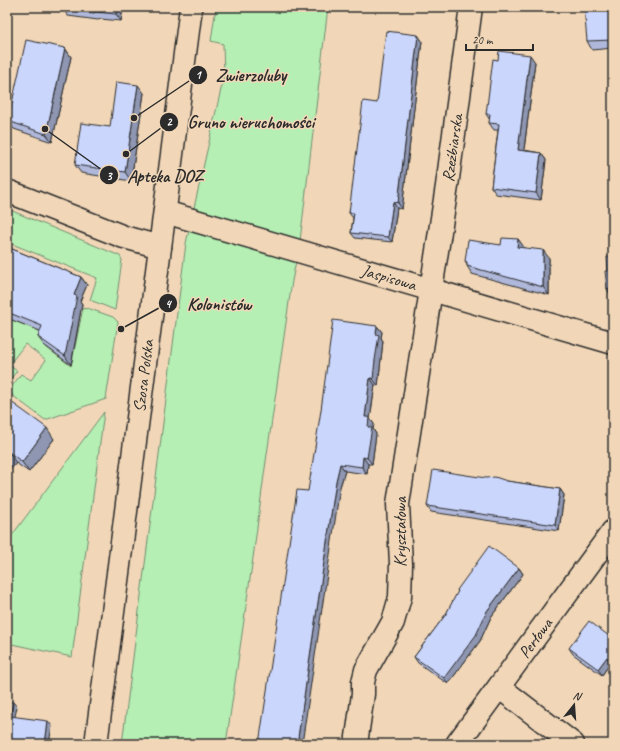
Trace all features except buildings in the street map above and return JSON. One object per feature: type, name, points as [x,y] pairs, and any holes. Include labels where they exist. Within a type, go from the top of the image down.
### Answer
[{"type":"street","name":"Szosa Polska","points":[[96,744],[191,7]]},
{"type":"street","name":"Rzeźbiarska","points":[[431,289],[447,186],[471,7]]},
{"type":"street","points":[[7,191],[124,237],[160,247]]},
{"type":"street","name":"Jaspisowa","points":[[164,212],[613,342]]},
{"type":"street","name":"Kryształowa","points":[[356,744],[363,694],[363,682],[366,670],[393,622],[400,597],[401,564],[398,504],[431,289]]},
{"type":"street","name":"Perłowa","points":[[457,744],[613,531]]},
{"type":"street","points":[[499,688],[573,744]]},
{"type":"green space","points":[[216,7],[328,7],[300,241],[292,281],[226,744],[122,744],[186,243],[224,76],[223,44],[211,41]]},
{"type":"green space","points":[[10,210],[120,256],[122,260],[115,310],[90,300],[97,278],[7,242],[7,211]]},
{"type":"green space","points":[[83,308],[113,317],[118,322],[106,399],[45,420],[8,392],[21,374],[31,380],[46,360],[25,344],[9,365],[17,371],[7,383],[7,318],[47,334],[43,345],[71,366]]},
{"type":"green space","points":[[104,412],[72,657],[7,643],[7,542]]},
{"type":"place","name":"Zwierzoluby","points":[[134,118]]},
{"type":"place","name":"Apteka DOZ","points":[[45,129]]},
{"type":"place","name":"Gruno nieruchomości","points":[[126,154]]},
{"type":"place","name":"Kolonistów","points":[[121,329]]}]
